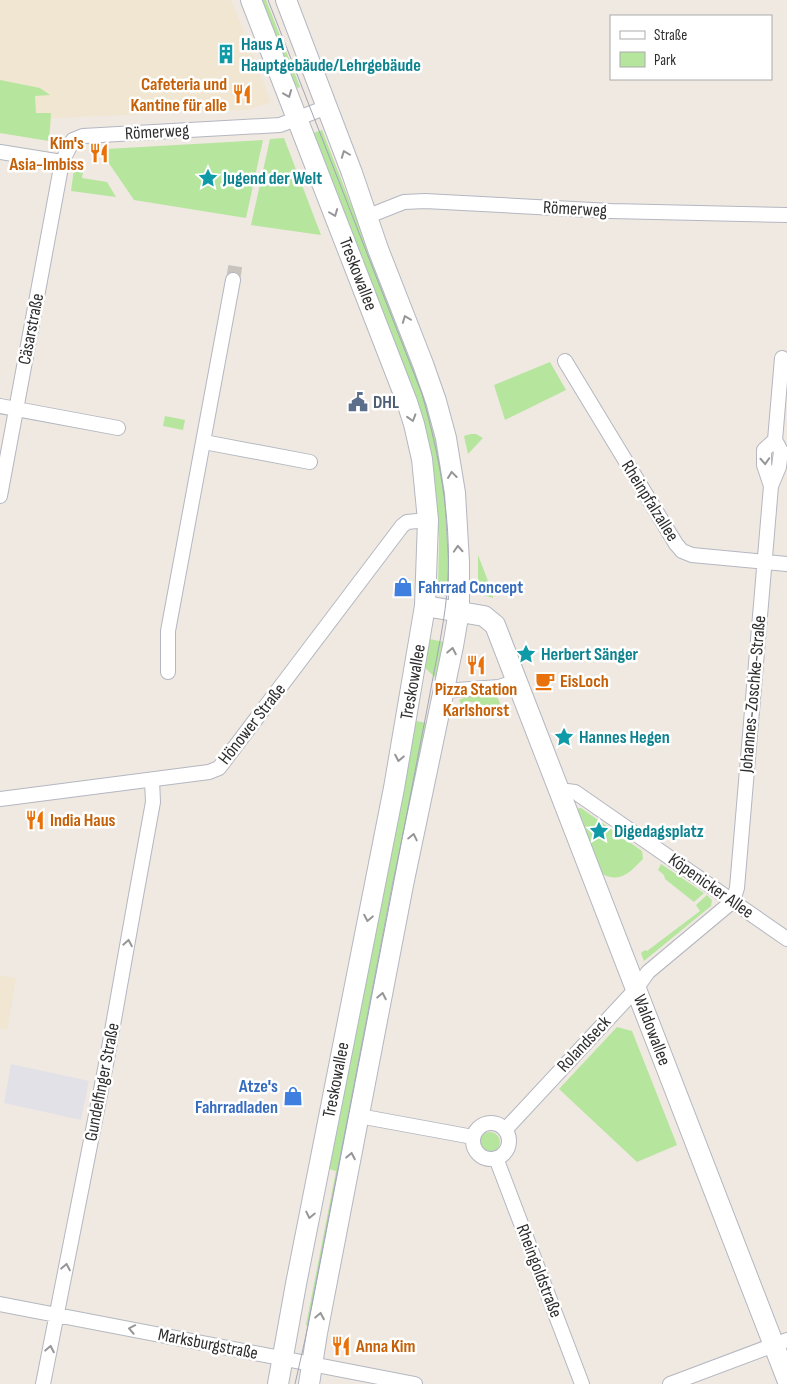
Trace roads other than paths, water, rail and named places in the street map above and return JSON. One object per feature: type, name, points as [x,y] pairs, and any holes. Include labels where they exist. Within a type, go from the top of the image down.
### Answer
[{"type":"main road","name":"Treskowallee","points":[[251,0],[395,370],[414,424],[422,459],[428,520],[425,606],[392,794],[278,1384]]},
{"type":"main road","name":"Treskowallee","points":[[286,0],[436,401],[452,468],[457,523],[459,611],[403,885],[309,1384]]},
{"type":"main road","name":"Waldowallee","points":[[425,606],[484,616],[494,625],[636,988],[780,1342],[787,1379]]},
{"type":"street","name":"Römerweg","points":[[62,162],[73,140],[83,136],[280,125],[327,108]]},
{"type":"street","points":[[0,152],[62,162]]},
{"type":"street","name":"Cäsarstraße","points":[[0,496],[62,162]]},
{"type":"street","name":"Römerweg","points":[[366,217],[404,202],[425,201],[611,212],[787,215]]},
{"type":"street","points":[[168,672],[168,631],[233,280]]},
{"type":"street","name":"Johannes-Zoschke-Straße","points":[[733,901],[737,888],[771,486],[764,465],[764,450],[774,440],[782,358]]},
{"type":"street","name":"Rheinpfalzallee","points":[[565,361],[682,551],[692,555],[787,564]]},
{"type":"street","points":[[0,406],[118,428]]},
{"type":"street","points":[[204,442],[310,462]]},
{"type":"street","name":"Hönower Straße","points":[[0,799],[170,778],[209,772],[218,768],[402,526],[407,522],[428,520]]},
{"type":"street","points":[[443,691],[499,687],[517,682]]},
{"type":"street","name":"Gundelfinger Straße","points":[[43,1384],[106,1059],[153,802],[152,780]]},
{"type":"street","name":"Köpenicker Allee","points":[[559,794],[567,791],[576,792],[787,939]]},
{"type":"street","name":"Rolandseck","points":[[505,1130],[636,988],[648,972],[733,901]]},
{"type":"street","points":[[359,1116],[473,1138]]},
{"type":"street","points":[[485,1124],[496,1124],[505,1130],[508,1135],[506,1152],[496,1158],[480,1156],[473,1146],[476,1130],[485,1124]]},
{"type":"street","name":"Rheingoldstraße","points":[[496,1158],[582,1384]]},
{"type":"street","name":"Marksburgstraße","points":[[0,1304],[415,1384]]},
{"type":"street","points":[[670,1384],[780,1342]]},
{"type":"tunnel","points":[[233,280],[236,262]]},
{"type":"tram line","points":[[268,0],[422,394],[434,439],[446,508],[448,532],[447,593],[440,639],[307,1331],[295,1384]]},
{"type":"place","name":"Haus A Hauptgebäude/Lehrgebäude","points":[[226,54]]},
{"type":"place","name":"Cafeteria und Kantine für alle","points":[[242,94]]},
{"type":"place","name":"Kim's Asia-Imbiss","points":[[99,153]]},
{"type":"place","name":"Jugend der Welt","points":[[208,178]]},
{"type":"place","name":"DHL","points":[[358,402]]},
{"type":"place","name":"Fahrrad Concept","points":[[403,587]]},
{"type":"place","name":"Herbert Sänger","points":[[526,654]]},
{"type":"place","name":"Pizza Station Karlshorst","points":[[476,665]]},
{"type":"place","name":"EisLoch","points":[[545,681]]},
{"type":"place","name":"Hannes Hegen","points":[[564,737]]},
{"type":"place","name":"India Haus","points":[[35,820]]},
{"type":"place","name":"Digedagsplatz","points":[[599,831]]},
{"type":"place","name":"Atze's Fahrradladen","points":[[293,1096]]},
{"type":"place","name":"Anna Kim","points":[[341,1346]]}]
